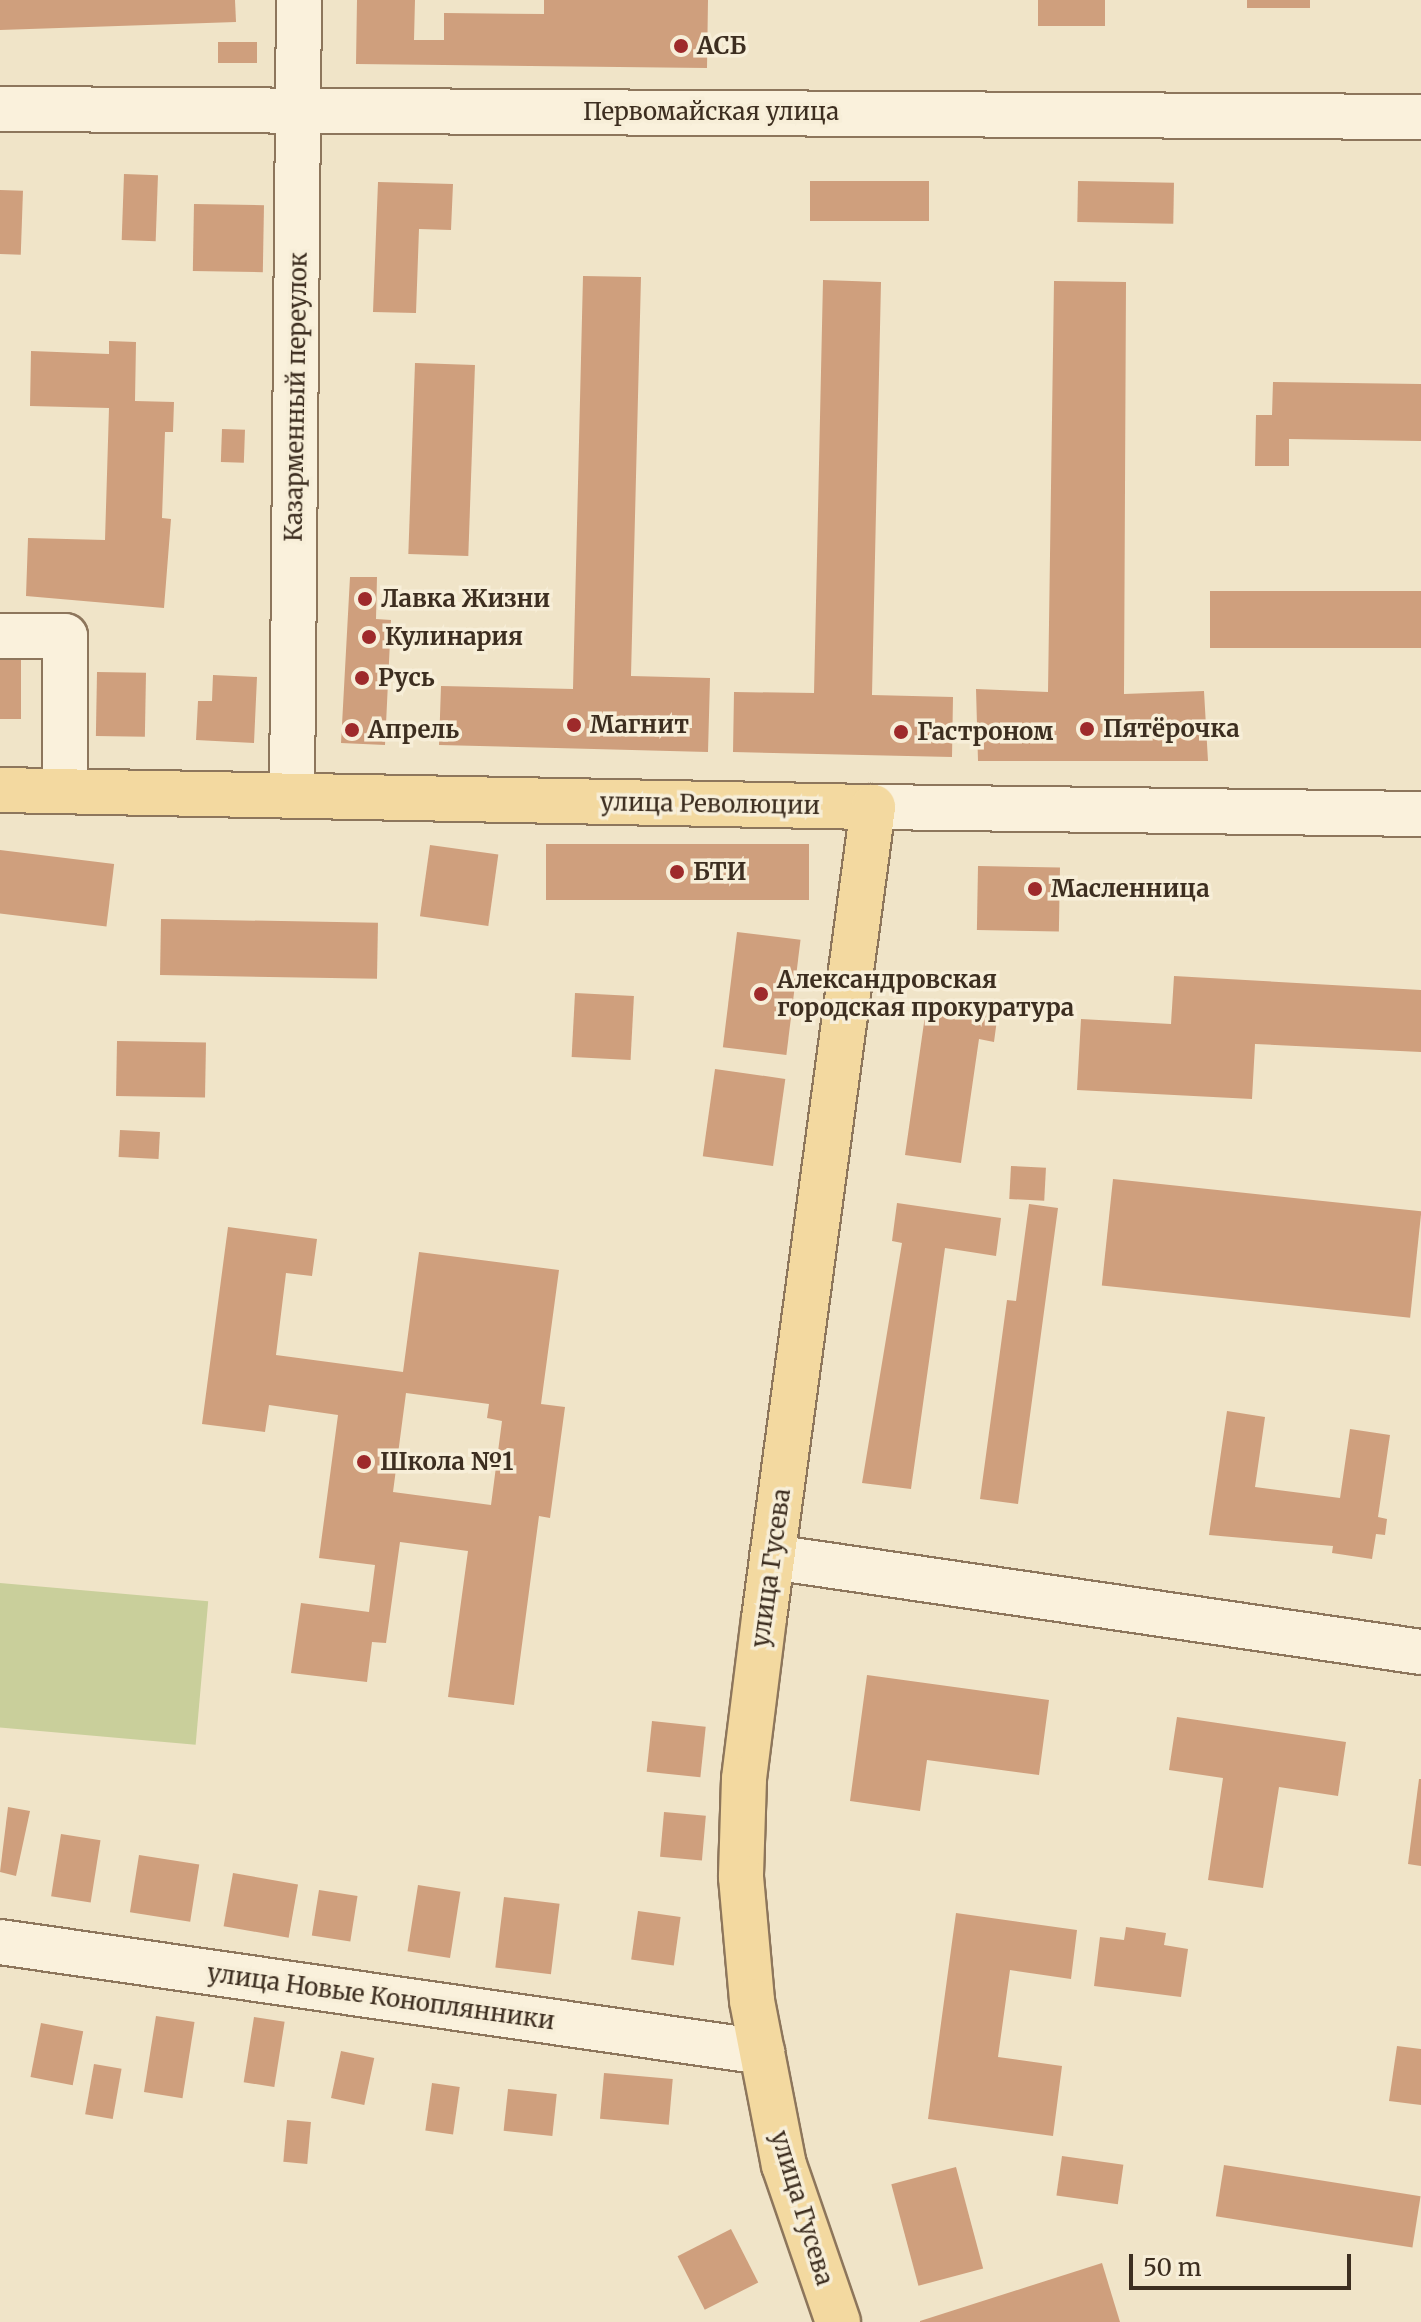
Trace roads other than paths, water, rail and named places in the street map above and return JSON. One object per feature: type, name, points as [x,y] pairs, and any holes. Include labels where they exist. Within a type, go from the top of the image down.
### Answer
[{"type":"main road","name":"улица Революции","points":[[0,790],[873,807]]},
{"type":"main road","name":"улица Гусева","points":[[838,2322],[784,2165],[762,2052],[741,1877],[744,1779],[873,807]]},
{"type":"street","name":"Казарменный переулок","points":[[292,795],[299,0]]},
{"type":"street","name":"Первомайская улица","points":[[0,109],[1421,117]]},
{"type":"street","points":[[0,636],[65,636],[65,791]]},
{"type":"street","name":"улица Революции","points":[[873,807],[1421,814]]},
{"type":"street","points":[[772,1557],[1421,1652]]},
{"type":"street","name":"улица Новые Коноплянники","points":[[0,1942],[762,2052]]},
{"type":"place","name":"АСБ","points":[[681,46]]},
{"type":"place","name":"Лавка Жизни","points":[[365,599]]},
{"type":"place","name":"Кулинария","points":[[369,637]]},
{"type":"place","name":"Русь","points":[[362,678]]},
{"type":"place","name":"Магнит","points":[[574,725]]},
{"type":"place","name":"Пятёрочка","points":[[1087,729]]},
{"type":"place","name":"Апрель","points":[[352,730]]},
{"type":"place","name":"Гастроном","points":[[901,732]]},
{"type":"place","name":"БТИ","points":[[677,872]]},
{"type":"place","name":"Масленница","points":[[1035,889]]},
{"type":"place","name":"Александровская городская прокуратура","points":[[761,994]]},
{"type":"place","name":"Школа №1","points":[[364,1462]]}]
